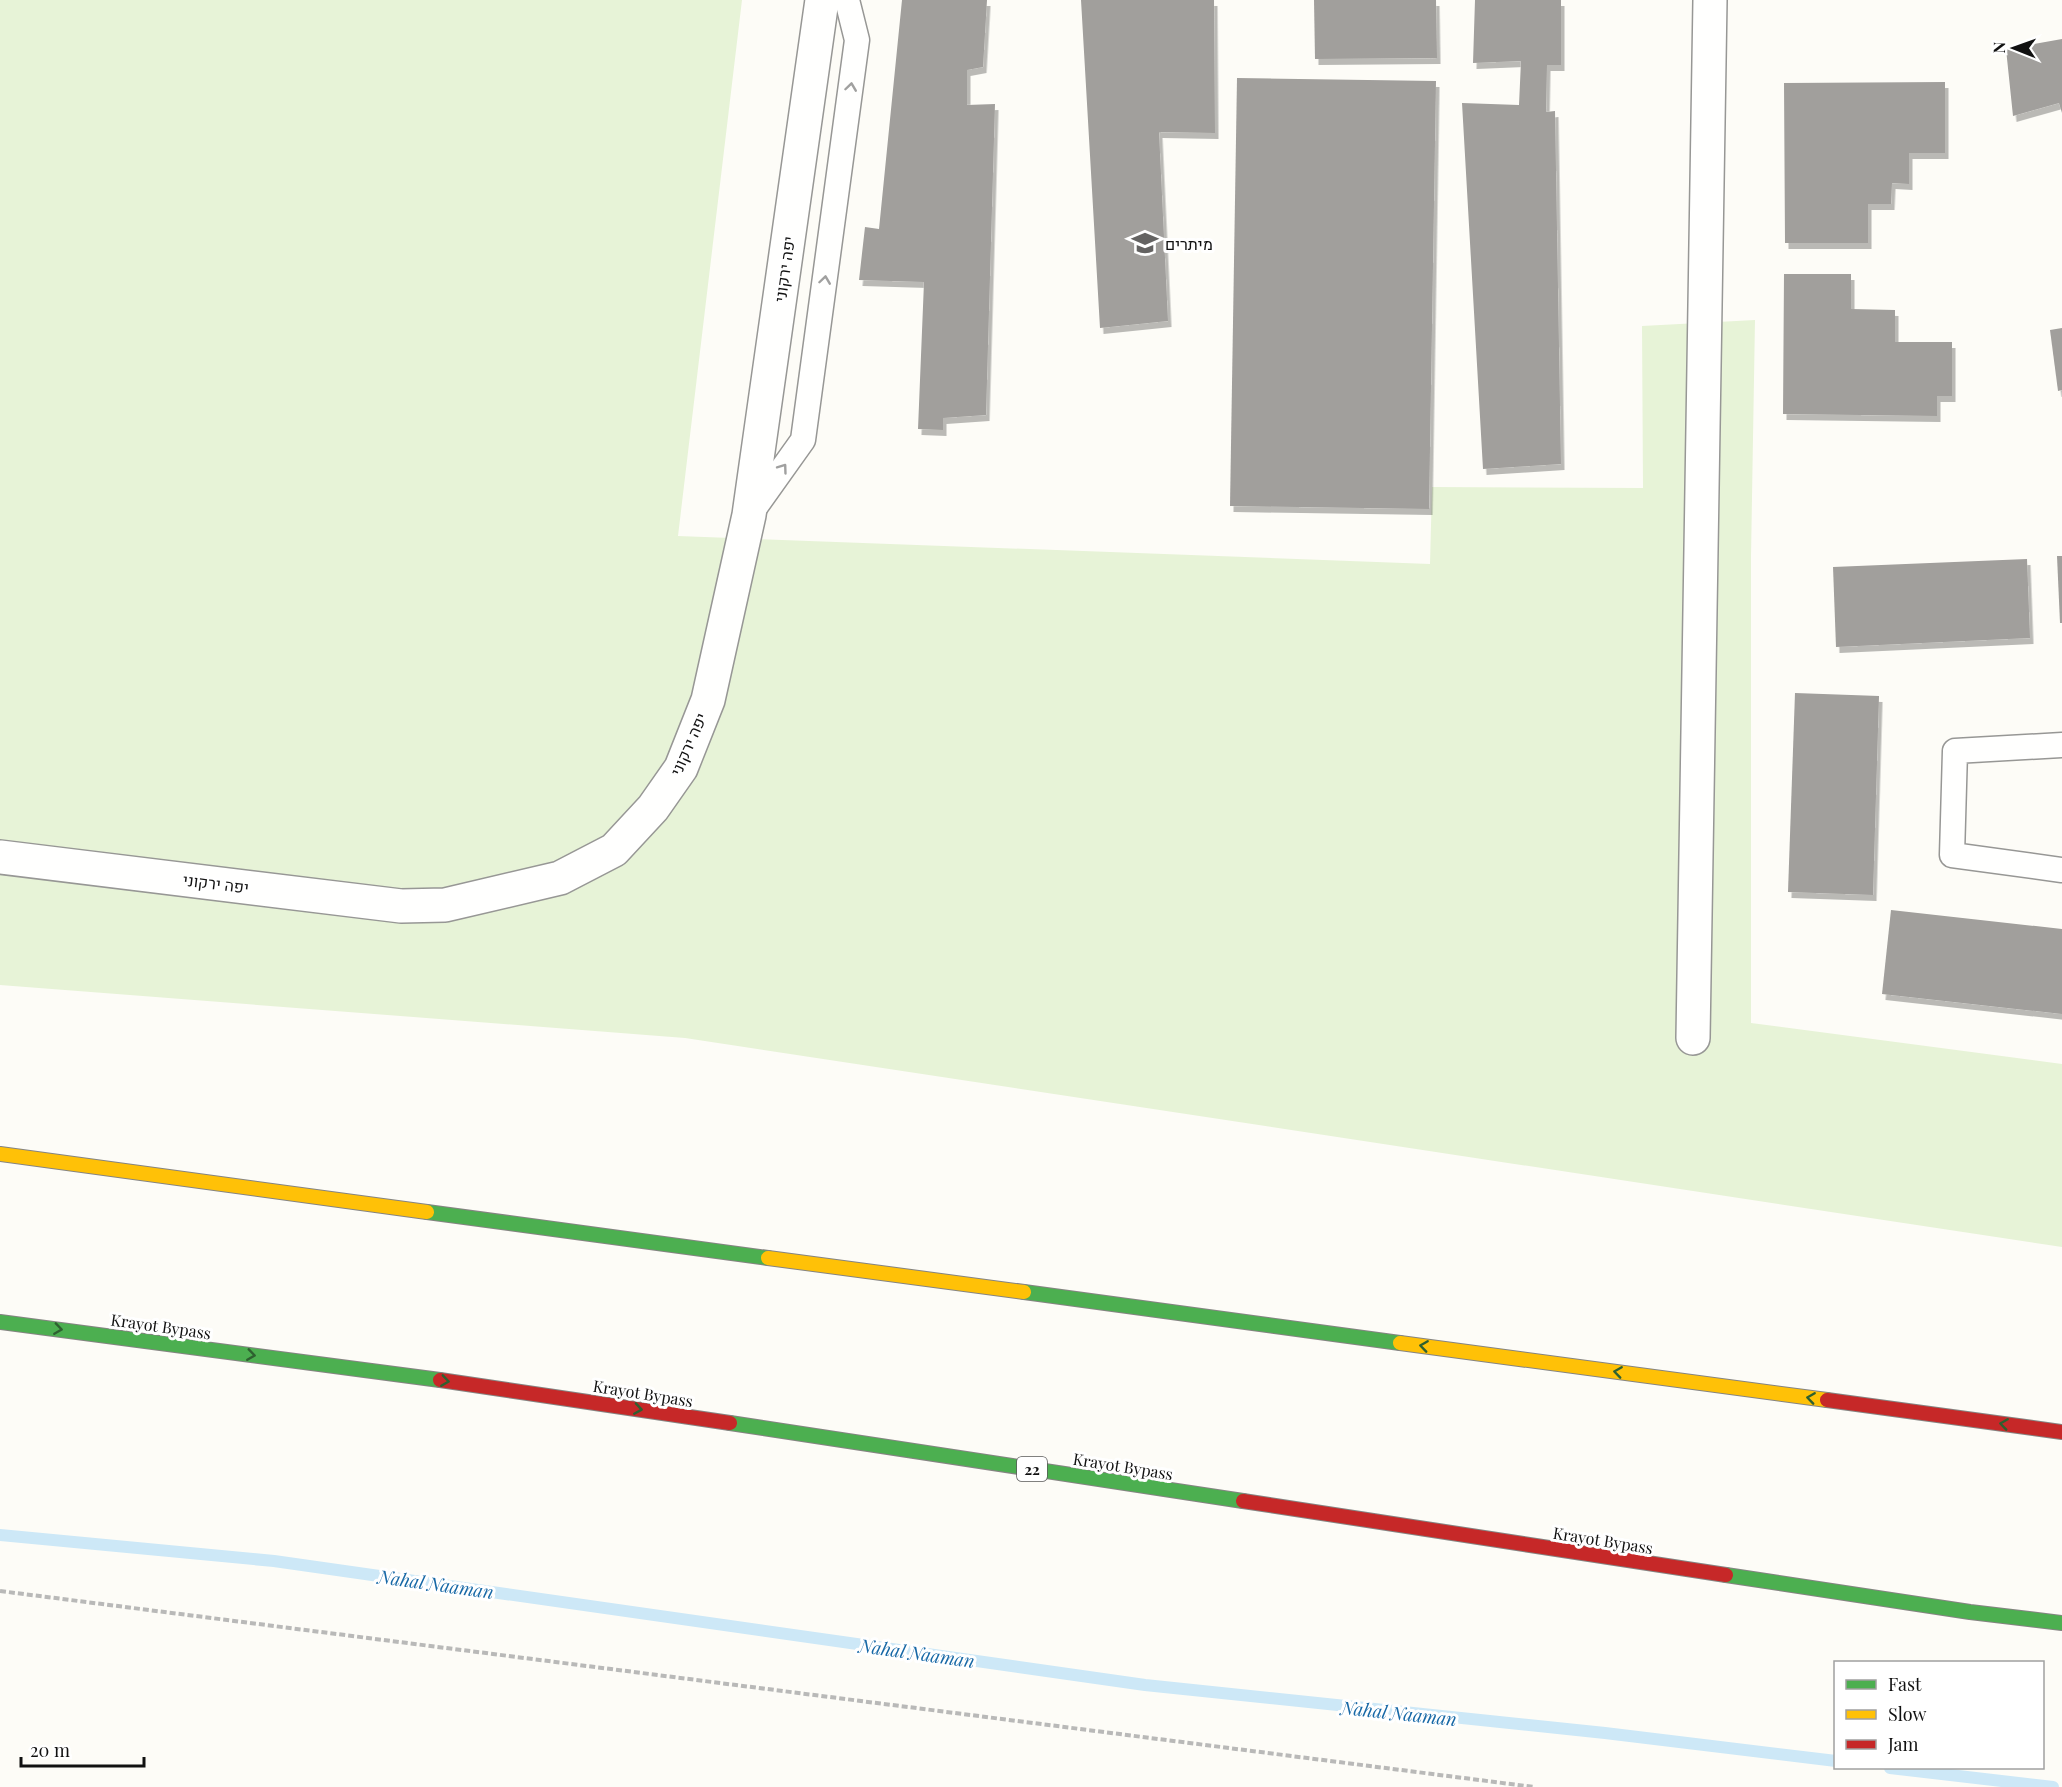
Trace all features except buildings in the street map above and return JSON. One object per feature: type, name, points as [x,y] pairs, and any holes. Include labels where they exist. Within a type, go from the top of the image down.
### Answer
[{"type":"highway","points":[[0,1154],[2062,1432]]},
{"type":"highway","name":"Krayot Bypass","points":[[0,1322],[521,1391],[1970,1612],[2062,1623]]},
{"type":"street","name":"יפה ירקוני","points":[[0,857],[401,906],[445,905],[560,878],[614,850],[653,808],[681,768],[708,700],[749,515],[822,0]]},
{"type":"street","points":[[1693,1038],[1710,0]]},
{"type":"lane","points":[[749,515],[803,440],[857,40],[847,0]]},
{"type":"lane","points":[[2062,745],[1955,751],[1952,855],[2062,870]]},
{"type":"path","points":[[0,1591],[1534,1787]]},
{"type":"green space","points":[[0,0],[742,0],[678,536],[1430,564],[1432,487],[1643,488],[1642,326],[1755,320],[1751,557],[1751,1023],[2062,1064],[2062,1247],[685,1038],[0,985]]},
{"type":"waterway","name":"Nahal Naaman","points":[[0,1535],[274,1561],[1145,1685],[1605,1733],[1834,1761]]},
{"type":"waterway","name":"Nahal Naaman","points":[[1899,1769],[2053,1787]]},
{"type":"traffic: fast","points":[[427,1212],[768,1258]]},
{"type":"traffic: fast","points":[[1024,1292],[1400,1343]]},
{"type":"traffic: fast","points":[[0,1322],[440,1380]]},
{"type":"traffic: fast","points":[[730,1423],[1243,1501]]},
{"type":"traffic: fast","points":[[1726,1575],[1970,1612],[2062,1623]]},
{"type":"traffic: slow","points":[[0,1154],[427,1212]]},
{"type":"traffic: slow","points":[[768,1258],[1024,1292]]},
{"type":"traffic: slow","points":[[1400,1343],[1827,1400]]},
{"type":"traffic: jam","points":[[440,1380],[730,1423]]},
{"type":"traffic: jam","points":[[1827,1400],[2062,1432]]},
{"type":"traffic: jam","points":[[1243,1501],[1726,1575]]},
{"type":"place","name":"מיתרים","points":[[1145,243]]}]
